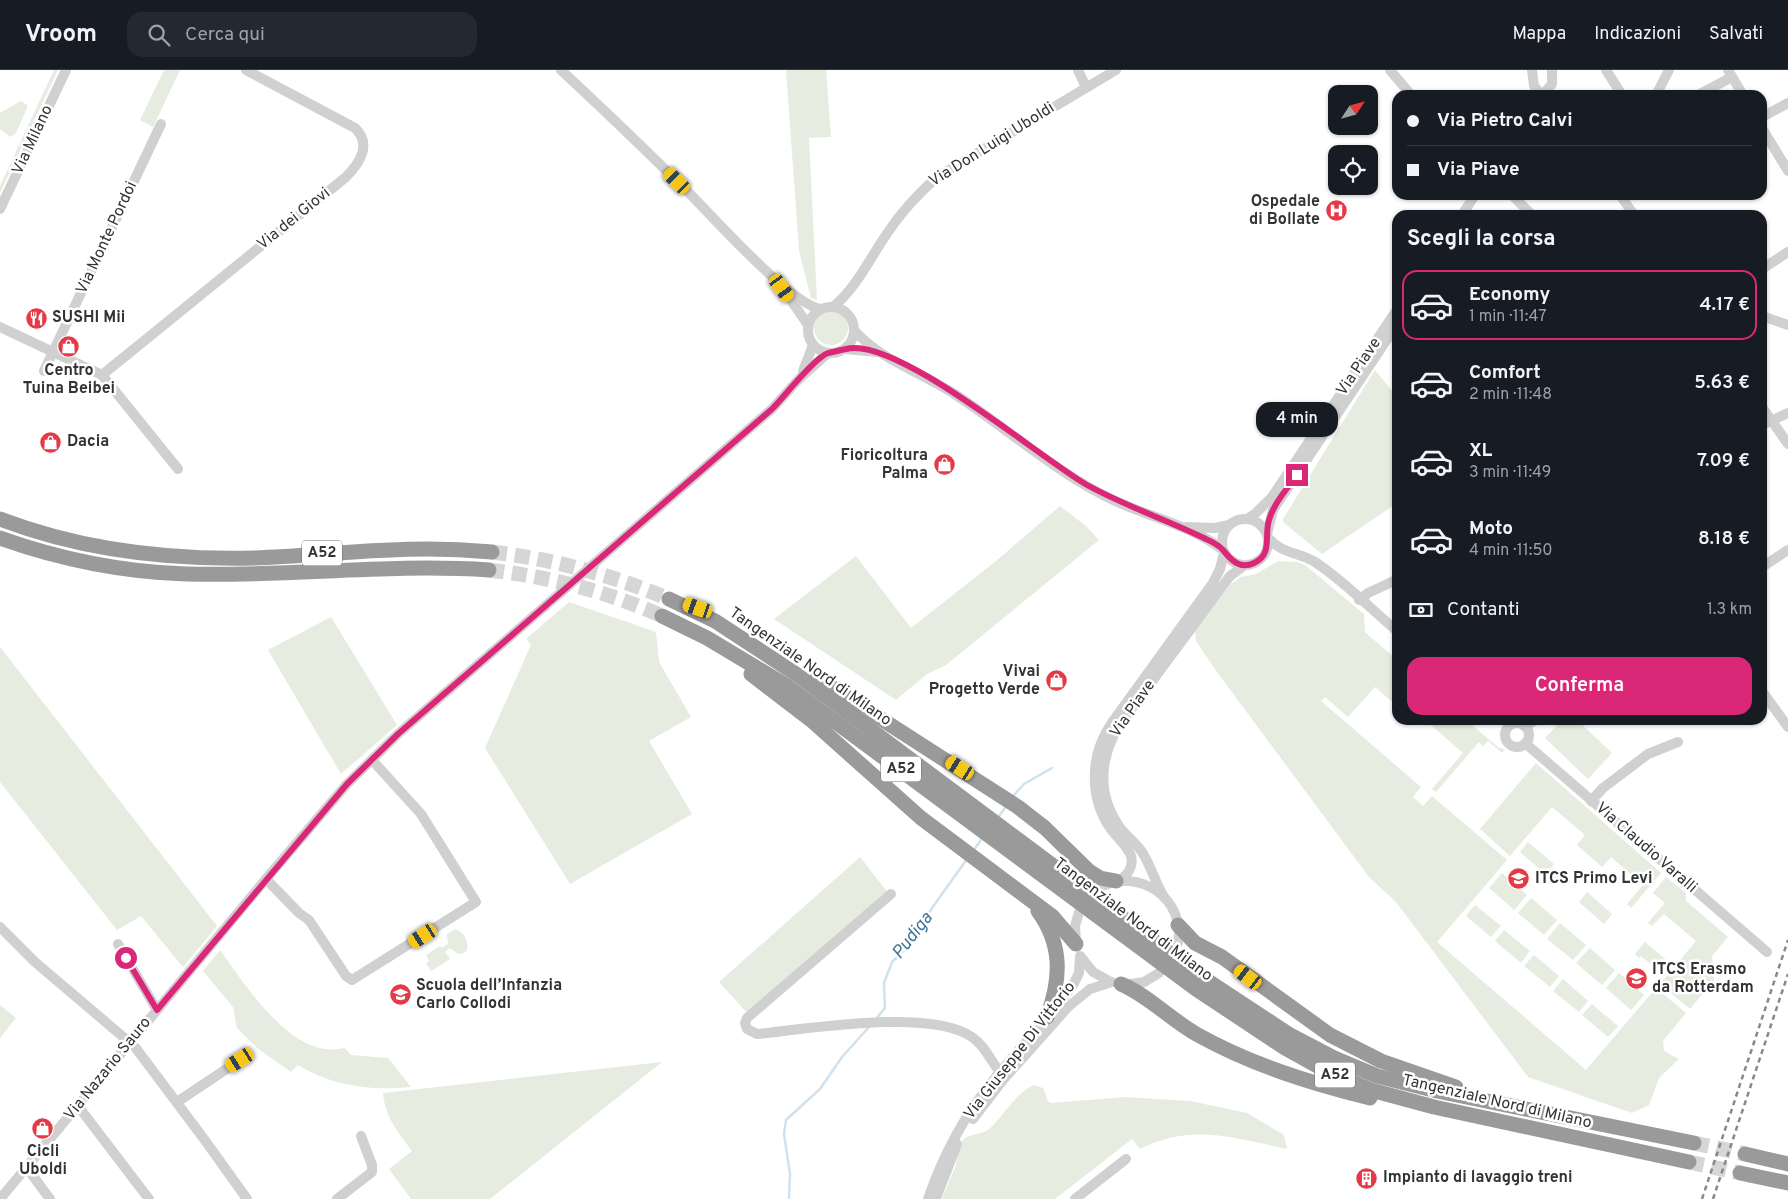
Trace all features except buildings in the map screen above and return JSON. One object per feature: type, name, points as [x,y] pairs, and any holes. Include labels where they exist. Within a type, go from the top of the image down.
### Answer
[{"type":"highway","name":"A52","points":[[0,519],[46,534],[96,546],[186,557],[254,558],[427,549],[492,552]]},
{"type":"highway","name":"A52","points":[[0,538],[43,552],[95,564],[177,573],[251,574],[392,567],[489,570]]},
{"type":"highway","name":"Tangenziale Nord di Milano","points":[[986,824],[762,650],[715,621],[669,599],[710,614],[743,631],[1004,797],[1046,828],[1089,871],[1100,878],[1117,881]]},
{"type":"highway","name":"Tangenziale Nord di Milano","points":[[1030,900],[892,794],[784,698],[662,616],[707,638],[787,686],[1265,1020],[1307,1044],[1377,1076],[1437,1091],[1694,1143]]},
{"type":"highway","name":"Tangenziale Nord di Milano","points":[[1001,835],[1196,989],[1285,1048],[1356,1084],[1434,1107],[1689,1162]]},
{"type":"highway","points":[[1030,900],[1061,925],[1078,950]]},
{"type":"highway","points":[[1030,900],[1045,921],[1057,952],[1058,983],[1047,1017]]},
{"type":"highway","points":[[1178,925],[1196,942],[1222,956],[1296,1013],[1347,1045],[1381,1061],[1495,1102]]},
{"type":"highway","points":[[1116,984],[1205,1039],[1278,1071],[1376,1100],[1434,1107]]},
{"type":"highway","points":[[1745,1154],[1788,1164]]},
{"type":"highway","points":[[1740,1173],[1788,1183]]},
{"type":"street","name":"Via Milano","points":[[0,209],[66,70]]},
{"type":"street","name":"Via dei Giovi","points":[[102,375],[346,177],[361,158],[364,142],[355,128],[246,70]]},
{"type":"street","points":[[560,70],[621,126],[775,278],[808,306],[820,309],[833,307],[843,310],[850,317],[854,330],[881,353],[955,394],[1084,483],[1147,514],[1183,527],[1224,552],[1232,561],[1246,565],[1285,552]]},
{"type":"street","points":[[1078,70],[1086,87]]},
{"type":"street","name":"Via Don Luigi Uboldi","points":[[833,307],[852,290],[889,230],[912,200],[924,188],[953,166],[1116,70]]},
{"type":"street","points":[[1390,70],[1407,90]]},
{"type":"street","points":[[1552,70],[1552,84],[1555,90]]},
{"type":"street","points":[[1606,70],[1619,90]]},
{"type":"street","points":[[1659,90],[1669,70]]},
{"type":"street","points":[[1706,90],[1730,74],[1740,90]]},
{"type":"street","points":[[1532,75],[1536,90]]},
{"type":"street","points":[[1529,90],[1532,75]]},
{"type":"street","points":[[1546,90],[1552,84]]},
{"type":"street","points":[[1767,114],[1788,102]]},
{"type":"street","name":"Via Monte Pordoi","points":[[44,371],[161,124]]},
{"type":"street","points":[[1767,136],[1788,171]]},
{"type":"street","points":[[1517,200],[1527,210]]},
{"type":"street","points":[[1767,265],[1788,252]]},
{"type":"street","points":[[775,278],[808,325]]},
{"type":"street","name":"Via Don Luigi Uboldi","points":[[850,317],[852,290]]},
{"type":"street","points":[[820,309],[808,325],[808,335],[818,350],[828,353],[845,349],[881,353]]},
{"type":"street","name":"Via Piave","points":[[1247,518],[1256,514],[1272,497],[1392,317]]},
{"type":"street","points":[[1767,318],[1788,325]]},
{"type":"street","points":[[0,327],[102,375],[178,469]]},
{"type":"street","points":[[845,349],[852,340],[854,330]]},
{"type":"street","name":"Via Piave","points":[[1267,536],[1273,510],[1392,332]]},
{"type":"street","name":"Via Nazario Sauro","points":[[799,379],[808,362],[813,345]]},
{"type":"street","name":"Via Nazario Sauro","points":[[0,1199],[347,784],[439,698],[766,414],[799,379],[828,353]]},
{"type":"street","points":[[1786,439],[1767,423],[1788,413]]},
{"type":"street","points":[[1183,527],[1215,528],[1247,518],[1259,524],[1267,536],[1285,552],[1313,561],[1392,627]]},
{"type":"street","points":[[1224,552],[1222,536],[1229,525]]},
{"type":"street","points":[[1259,560],[1266,552],[1267,536]]},
{"type":"street","points":[[1767,561],[1788,550]]},
{"type":"street","name":"Via Piave","points":[[1117,881],[1128,872],[1132,860],[1128,850],[1111,829],[1099,806],[1095,778],[1098,749],[1106,731],[1213,583],[1220,569],[1224,552]]},
{"type":"street","name":"Via Piave","points":[[1178,925],[1173,909],[1153,880],[1143,854],[1123,832],[1112,814],[1104,788],[1105,760],[1109,744],[1122,723],[1230,576],[1246,565]]},
{"type":"street","points":[[1360,600],[1368,593],[1392,583]]},
{"type":"street","points":[[1767,698],[1788,726]]},
{"type":"street","points":[[1504,725],[1508,742],[1515,746],[1525,743],[1528,732],[1524,726]]},
{"type":"street","points":[[1591,801],[1604,788],[1648,754],[1678,742]]},
{"type":"street","name":"Via Claudio Varalli","points":[[1525,743],[1767,952]]},
{"type":"street","points":[[266,879],[299,912],[310,920],[346,976],[352,980],[476,902],[421,814],[372,760]]},
{"type":"street","points":[[1099,888],[1117,881],[1142,883],[1164,896]]},
{"type":"street","points":[[891,894],[751,1015],[745,1023],[749,1031],[757,1034],[881,1023],[933,1025],[961,1031],[982,1046],[1000,1072]]},
{"type":"street","name":"Via Giuseppe Di Vittorio","points":[[928,1199],[953,1139],[973,1107],[1076,981],[1080,968],[1074,930],[1078,912]]},
{"type":"street","points":[[1178,925],[1178,943]]},
{"type":"street","points":[[0,927],[36,962],[130,1042],[177,1102],[247,1199]]},
{"type":"street","points":[[118,944],[157,1010]]},
{"type":"street","points":[[1078,950],[1093,972],[1116,984]]},
{"type":"street","name":"Via Giuseppe Di Vittorio","points":[[935,1199],[958,1143],[983,1106],[1060,1016],[1087,991],[1099,984],[1140,983],[1159,973]]},
{"type":"street","points":[[177,1102],[240,1060]]},
{"type":"street","points":[[78,1106],[149,1199]]},
{"type":"street","points":[[337,1199],[372,1172],[372,1165],[361,1136]]},
{"type":"street","points":[[940,1199],[953,1163],[953,1154]]},
{"type":"street","points":[[1075,1199],[1126,1159]]},
{"type":"street","points":[[26,1168],[50,1199]]},
{"type":"shaded area","points":[[54,70],[58,70],[0,193],[0,186]]},
{"type":"shaded area","points":[[164,70],[180,70],[153,127],[140,120]]},
{"type":"shaded area","points":[[786,70],[826,70],[831,137],[809,138],[817,300],[811,298],[799,251]]},
{"type":"shaded area","points":[[21,101],[27,105],[27,108],[16,133],[10,137],[0,129],[0,113]]},
{"type":"shaded area","points":[[831,311],[838,312],[843,316],[847,321],[847,335],[843,340],[838,344],[831,345],[824,344],[819,340],[815,335],[814,328],[815,321],[819,316],[824,312]]},
{"type":"shaded area","points":[[1375,370],[1392,391],[1392,506],[1322,554],[1283,522],[1283,519]]},
{"type":"shaded area","points":[[1060,506],[1086,526],[1099,540],[946,665],[927,674],[896,700],[774,619],[856,556],[911,628],[996,561]]},
{"type":"shaded area","points":[[1278,561],[1297,562],[1305,565],[1364,614],[1365,632],[1392,656],[1392,702],[1375,687],[1348,717],[1325,697],[1321,701],[1421,787],[1413,797],[1423,806],[1432,796],[1507,860],[1437,942],[1586,1070],[1656,988],[1686,1013],[1663,1041],[1664,1051],[1679,1059],[1659,1078],[1649,1105],[1632,1113],[1528,1077],[1396,902],[1369,877],[1217,672],[1196,641],[1195,631],[1231,584],[1241,577],[1256,574]]},
{"type":"shaded area","points":[[569,602],[656,632],[659,662],[691,717],[649,741],[692,814],[570,884],[485,748],[531,645],[526,639]]},
{"type":"shaded area","points":[[331,617],[397,725],[341,774],[268,650]]},
{"type":"shaded area","points":[[0,647],[217,926],[183,967],[141,916],[117,930],[0,782]]},
{"type":"shaded area","points":[[1431,725],[1472,725],[1499,748],[1505,749],[1502,753],[1488,741],[1483,746],[1479,742],[1436,792],[1432,789],[1463,753]]},
{"type":"shaded area","points":[[1557,725],[1582,725],[1612,753],[1588,779],[1545,738]]},
{"type":"shaded area","points":[[1536,763],[1661,873],[1631,908],[1627,904],[1643,885],[1611,857],[1602,867],[1577,845],[1585,835],[1552,807],[1510,856],[1480,829]]},
{"type":"shaded area","points":[[1528,842],[1554,864],[1544,876],[1540,873],[1541,870],[1520,852]]},
{"type":"shaded area","points":[[860,857],[888,893],[748,1014],[719,982]]},
{"type":"shaded area","points":[[1502,873],[1527,895],[1514,910],[1489,888]]},
{"type":"shaded area","points":[[1666,877],[1686,893],[1686,901],[1728,937],[1712,956],[1714,980],[1690,1009],[1660,984],[1696,941],[1664,914],[1652,926],[1648,923],[1665,903],[1653,893]]},
{"type":"shaded area","points":[[1587,892],[1612,914],[1604,924],[1579,902]]},
{"type":"shaded area","points":[[1531,898],[1557,920],[1544,935],[1518,913]]},
{"type":"shaded area","points":[[1475,905],[1501,926],[1491,937],[1466,916]]},
{"type":"shaded area","points":[[1560,923],[1586,945],[1573,960],[1547,939]]},
{"type":"shaded area","points":[[455,929],[465,937],[467,950],[464,953],[458,954],[450,948],[445,952],[450,959],[431,971],[426,963],[429,961],[426,955],[440,946],[442,948],[448,944],[447,934]]},
{"type":"shaded area","points":[[1504,930],[1530,951],[1521,963],[1495,941]]},
{"type":"shaded area","points":[[1645,942],[1671,964],[1662,974],[1641,956],[1639,958],[1635,954]]},
{"type":"shaded area","points":[[1590,948],[1615,970],[1602,985],[1576,963]]},
{"type":"shaded area","points":[[220,950],[265,1010],[294,1036],[309,1045],[325,1049],[345,1048],[351,1055],[388,1058],[411,1087],[381,1088],[352,1085],[325,1078],[298,1065],[291,1072],[257,1048],[237,1028],[233,1007],[203,971]]},
{"type":"shaded area","points":[[1534,955],[1559,976],[1550,987],[1524,966]]},
{"type":"shaded area","points":[[1619,973],[1644,995],[1631,1010],[1606,988]]},
{"type":"shaded area","points":[[1563,979],[1588,1001],[1579,1012],[1553,991]]},
{"type":"shaded area","points":[[1592,1004],[1618,1026],[1608,1037],[1582,1015]]},
{"type":"shaded area","points":[[0,1005],[16,1018],[0,1038]]},
{"type":"shaded area","points":[[662,1062],[490,1199],[411,1199],[389,1169],[412,1151],[389,1117],[383,1093]]},
{"type":"shaded area","points":[[1034,1085],[1043,1088],[1048,1101],[1051,1103],[1125,1097],[1190,1101],[1247,1113],[1284,1135],[1287,1149],[1231,1137],[1195,1135],[1177,1136],[1140,1149],[1132,1139],[1055,1199],[942,1199],[956,1165],[959,1147],[964,1139],[989,1129],[1021,1093]]},
{"type":"waterway","name":"Pudiga","points":[[1013,796],[1024,784],[1052,768]]},
{"type":"waterway","name":"Pudiga","points":[[997,819],[1007,805]]},
{"type":"waterway","name":"Pudiga","points":[[973,851],[983,837]]},
{"type":"waterway","name":"Pudiga","points":[[876,1019],[885,1008],[884,983],[892,962],[911,943],[932,908],[967,859]]},
{"type":"waterway","name":"Pudiga","points":[[789,1199],[790,1174],[784,1134],[786,1120],[820,1089],[842,1057],[869,1027]]},
{"type":"tunnel","points":[[492,552],[582,569],[648,590],[669,599]]},
{"type":"tunnel","points":[[489,570],[577,586],[620,599],[662,616]]},
{"type":"tunnel","points":[[1694,1143],[1745,1154]]},
{"type":"tunnel","points":[[1689,1162],[1740,1173]]},
{"type":"railway","points":[[1702,1199],[1788,940]]},
{"type":"railway","points":[[1713,1199],[1788,974]]},
{"type":"place","name":"Ospedale di Bollate","points":[[1336,211]]},
{"type":"place","name":"SUSHI Mii","points":[[36,318]]},
{"type":"place","name":"Centro Tuina Beibei","points":[[69,347]]},
{"type":"place","name":"Dacia","points":[[51,442]]},
{"type":"place","name":"Fioricoltura Palma","points":[[944,465]]},
{"type":"place","name":"Vivai Progetto Verde","points":[[1056,681]]},
{"type":"place","name":"ITCS Primo Levi","points":[[1519,879]]},
{"type":"place","name":"ITCS Erasmo da Rotterdam","points":[[1636,979]]},
{"type":"place","name":"Scuola dell’Infanzia Carlo Collodi","points":[[400,995]]},
{"type":"place","name":"Cicli Uboldi","points":[[43,1128]]},
{"type":"place","name":"Impianto di lavaggio treni","points":[[1367,1178]]},
{"type":"route","points":[[126,958],[157,1010],[347,784],[398,734],[772,409],[799,379],[828,353],[832,354],[854,348],[881,353],[898,361],[955,394],[1058,467],[1084,483],[1111,499],[1183,527],[1215,544],[1223,550],[1229,559],[1238,564],[1253,564],[1266,552],[1268,545],[1267,526],[1270,516],[1297,475]]}]
